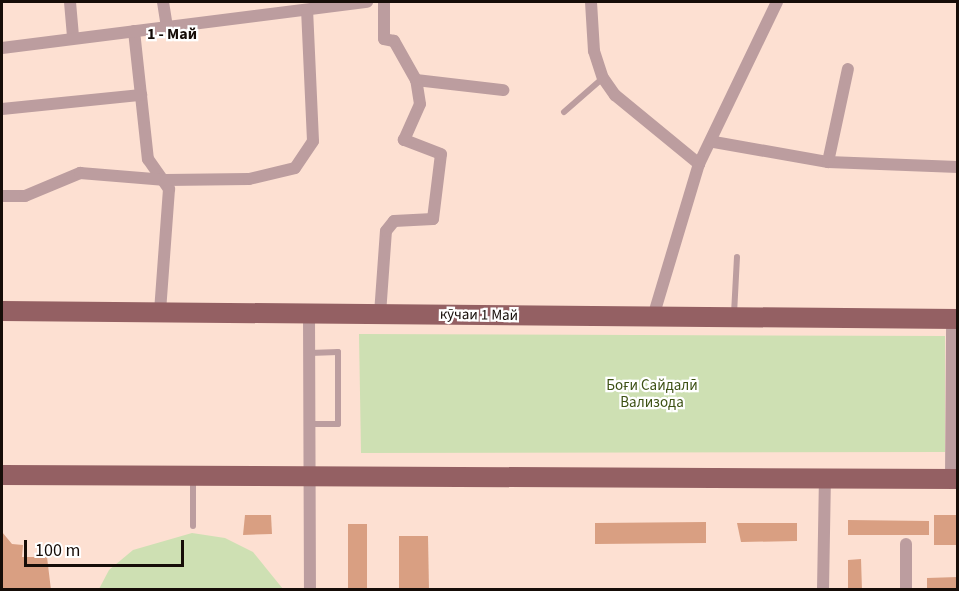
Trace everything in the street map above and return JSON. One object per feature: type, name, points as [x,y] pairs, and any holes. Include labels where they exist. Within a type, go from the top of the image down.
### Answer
[{"type":"main road","name":"кӯчаи 1 Май","points":[[2,311],[955,319]]},
{"type":"main road","points":[[2,475],[954,479]]},
{"type":"street","points":[[70,2],[73,36]]},
{"type":"street","points":[[163,2],[167,27]]},
{"type":"street","points":[[2,48],[73,36],[134,32],[307,10],[325,4],[367,2]]},
{"type":"street","points":[[380,314],[386,231],[394,221],[433,219],[440,190],[441,153],[404,140],[420,104],[416,80],[394,41],[384,39],[384,2]]},
{"type":"street","points":[[591,2],[594,51],[603,78],[615,95],[699,164]]},
{"type":"street","points":[[653,317],[699,164],[714,142],[777,2]]},
{"type":"street","points":[[2,196],[26,196],[80,172],[166,180],[249,179],[295,168],[305,159],[313,141],[307,10]]},
{"type":"street","points":[[134,32],[148,159],[166,180],[160,312]]},
{"type":"street","points":[[828,162],[848,69]]},
{"type":"street","points":[[416,80],[503,90]]},
{"type":"street","points":[[2,109],[141,96]]},
{"type":"street","points":[[714,142],[828,162],[957,167]]},
{"type":"street","points":[[309,314],[310,590]]},
{"type":"street","points":[[954,479],[955,319]]},
{"type":"street","points":[[823,590],[825,479]]},
{"type":"street","points":[[906,544],[906,590]]},
{"type":"lane","points":[[564,111],[603,78]]},
{"type":"lane","points":[[734,317],[737,257]]},
{"type":"lane","points":[[310,353],[338,352],[338,424],[311,423]]},
{"type":"lane","points":[[193,477],[193,526]]},
{"type":"green space","name":"Боғи Сайдалӣ Вализода","points":[[359,334],[945,336],[945,452],[361,453]]},
{"type":"green space","points":[[192,533],[225,538],[253,552],[283,589],[99,589],[109,570],[133,550]]},
{"type":"building","points":[[245,515],[271,515],[272,534],[243,535]]},
{"type":"building","points":[[934,515],[958,515],[958,545],[934,545]]},
{"type":"building","points":[[848,520],[929,521],[929,535],[848,535]]},
{"type":"building","points":[[706,522],[706,543],[595,544],[595,523]]},
{"type":"building","points":[[737,523],[797,523],[797,541],[741,542]]},
{"type":"building","points":[[348,524],[367,524],[367,590],[348,590]]},
{"type":"building","points":[[2,532],[12,544],[23,545],[22,557],[47,557],[51,590],[2,590]]},
{"type":"building","points":[[399,536],[428,536],[429,590],[399,590]]},
{"type":"building","points":[[861,559],[862,590],[848,590],[848,560]]},
{"type":"building","points":[[958,577],[958,590],[927,590],[927,578]]},
{"type":"district","name":"1 - Май","points":[[172,34]]}]
